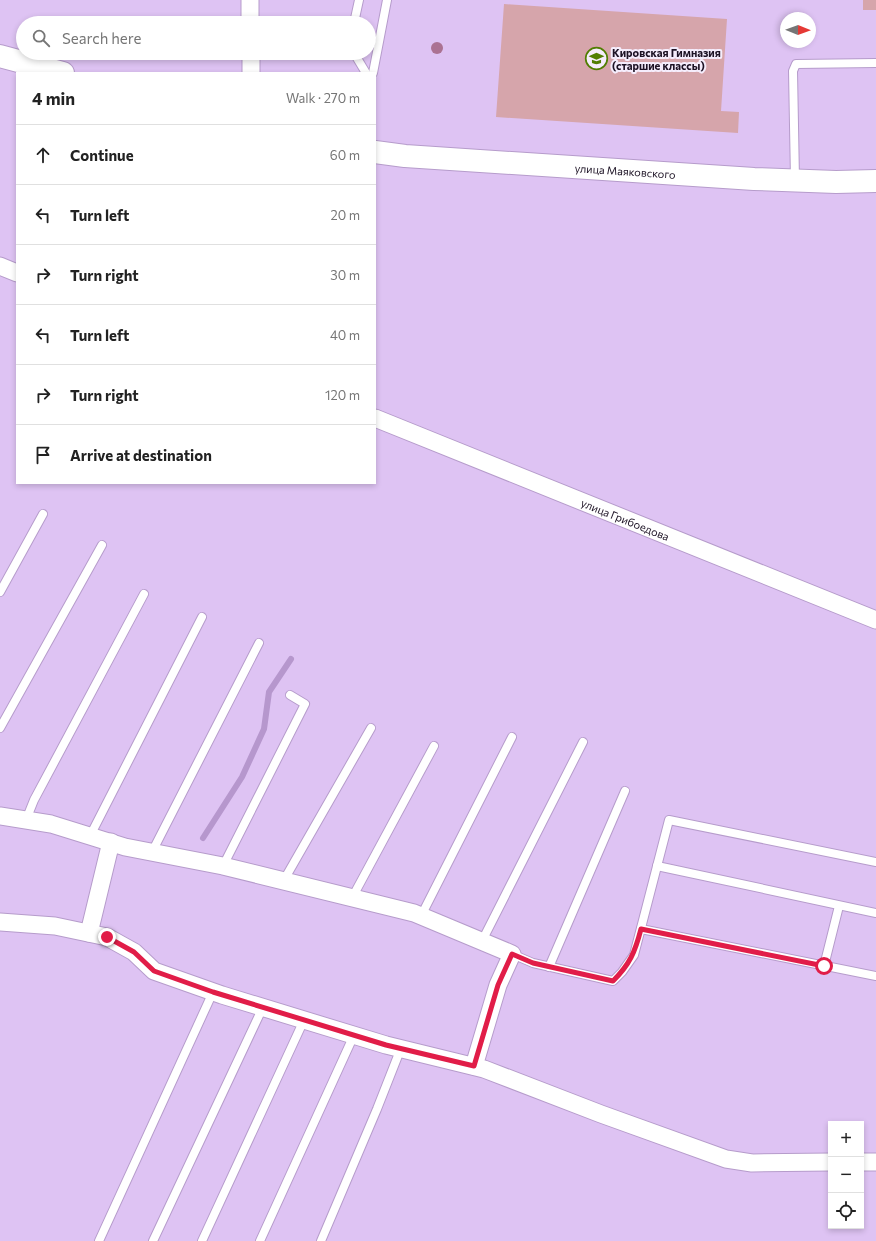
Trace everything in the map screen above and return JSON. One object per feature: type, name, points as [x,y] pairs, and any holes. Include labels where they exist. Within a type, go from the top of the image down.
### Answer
[{"type":"street","points":[[250,0],[250,16]]},
{"type":"street","points":[[0,56],[59,72]]},
{"type":"street","points":[[251,60],[251,72]]},
{"type":"street","name":"улица Маяковского","points":[[376,152],[404,156],[754,179],[876,180]]},
{"type":"street","points":[[0,266],[16,273]]},
{"type":"street","name":"улица Грибоедова","points":[[376,418],[876,620]]},
{"type":"street","points":[[0,816],[51,824],[111,842],[284,880],[421,916],[512,954],[498,985],[474,1066]]},
{"type":"street","points":[[89,933],[111,842]]},
{"type":"street","points":[[0,922],[55,926],[107,937],[134,952],[154,971],[213,992],[354,1035],[474,1066],[726,1159],[752,1163],[828,1162]]},
{"type":"street","points":[[864,1162],[876,1162]]},
{"type":"lane","points":[[356,16],[359,0]]},
{"type":"lane","points":[[376,57],[387,0]]},
{"type":"lane","points":[[358,60],[365,72]]},
{"type":"lane","points":[[373,72],[375,60]]},
{"type":"lane","points":[[795,180],[793,71],[796,64],[876,63]]},
{"type":"lane","points":[[0,592],[43,514]]},
{"type":"lane","points":[[0,728],[102,544]]},
{"type":"lane","points":[[26,820],[34,800],[144,594]]},
{"type":"lane","points":[[90,836],[202,617]]},
{"type":"lane","points":[[152,852],[259,643]]},
{"type":"lane","points":[[223,866],[305,704],[290,695]]},
{"type":"lane","points":[[284,880],[371,728]]},
{"type":"lane","points":[[421,916],[512,737]]},
{"type":"lane","points":[[482,941],[583,742]]},
{"type":"lane","points":[[352,898],[434,746]]},
{"type":"lane","points":[[549,967],[625,791]]},
{"type":"lane","points":[[512,954],[533,963],[613,981],[622,972],[634,955],[669,820],[876,862]]},
{"type":"lane","points":[[657,866],[876,913]]},
{"type":"lane","points":[[824,966],[839,906]]},
{"type":"lane","points":[[641,929],[876,976]]},
{"type":"lane","points":[[99,1241],[213,992]]},
{"type":"lane","points":[[153,1241],[263,1007]]},
{"type":"lane","points":[[202,1241],[304,1020]]},
{"type":"lane","points":[[260,1241],[354,1035]]},
{"type":"lane","points":[[321,1241],[377,1109],[400,1048]]},
{"type":"shaded area","points":[[863,0],[876,0],[876,10],[863,10]]},
{"type":"shaded area","points":[[504,4],[727,19],[721,111],[739,112],[738,133],[496,117]]},
{"type":"waterway","points":[[203,838],[242,777],[264,729],[269,692],[291,659]]},
{"type":"place","name":"Кировская Гимназия (старшие классы)","points":[[597,58]]},
{"type":"route","points":[[107,937],[134,952],[154,971],[213,992],[386,1045],[474,1066],[498,985],[512,954],[533,963],[613,981],[622,972],[634,955],[641,929],[824,966]]}]
